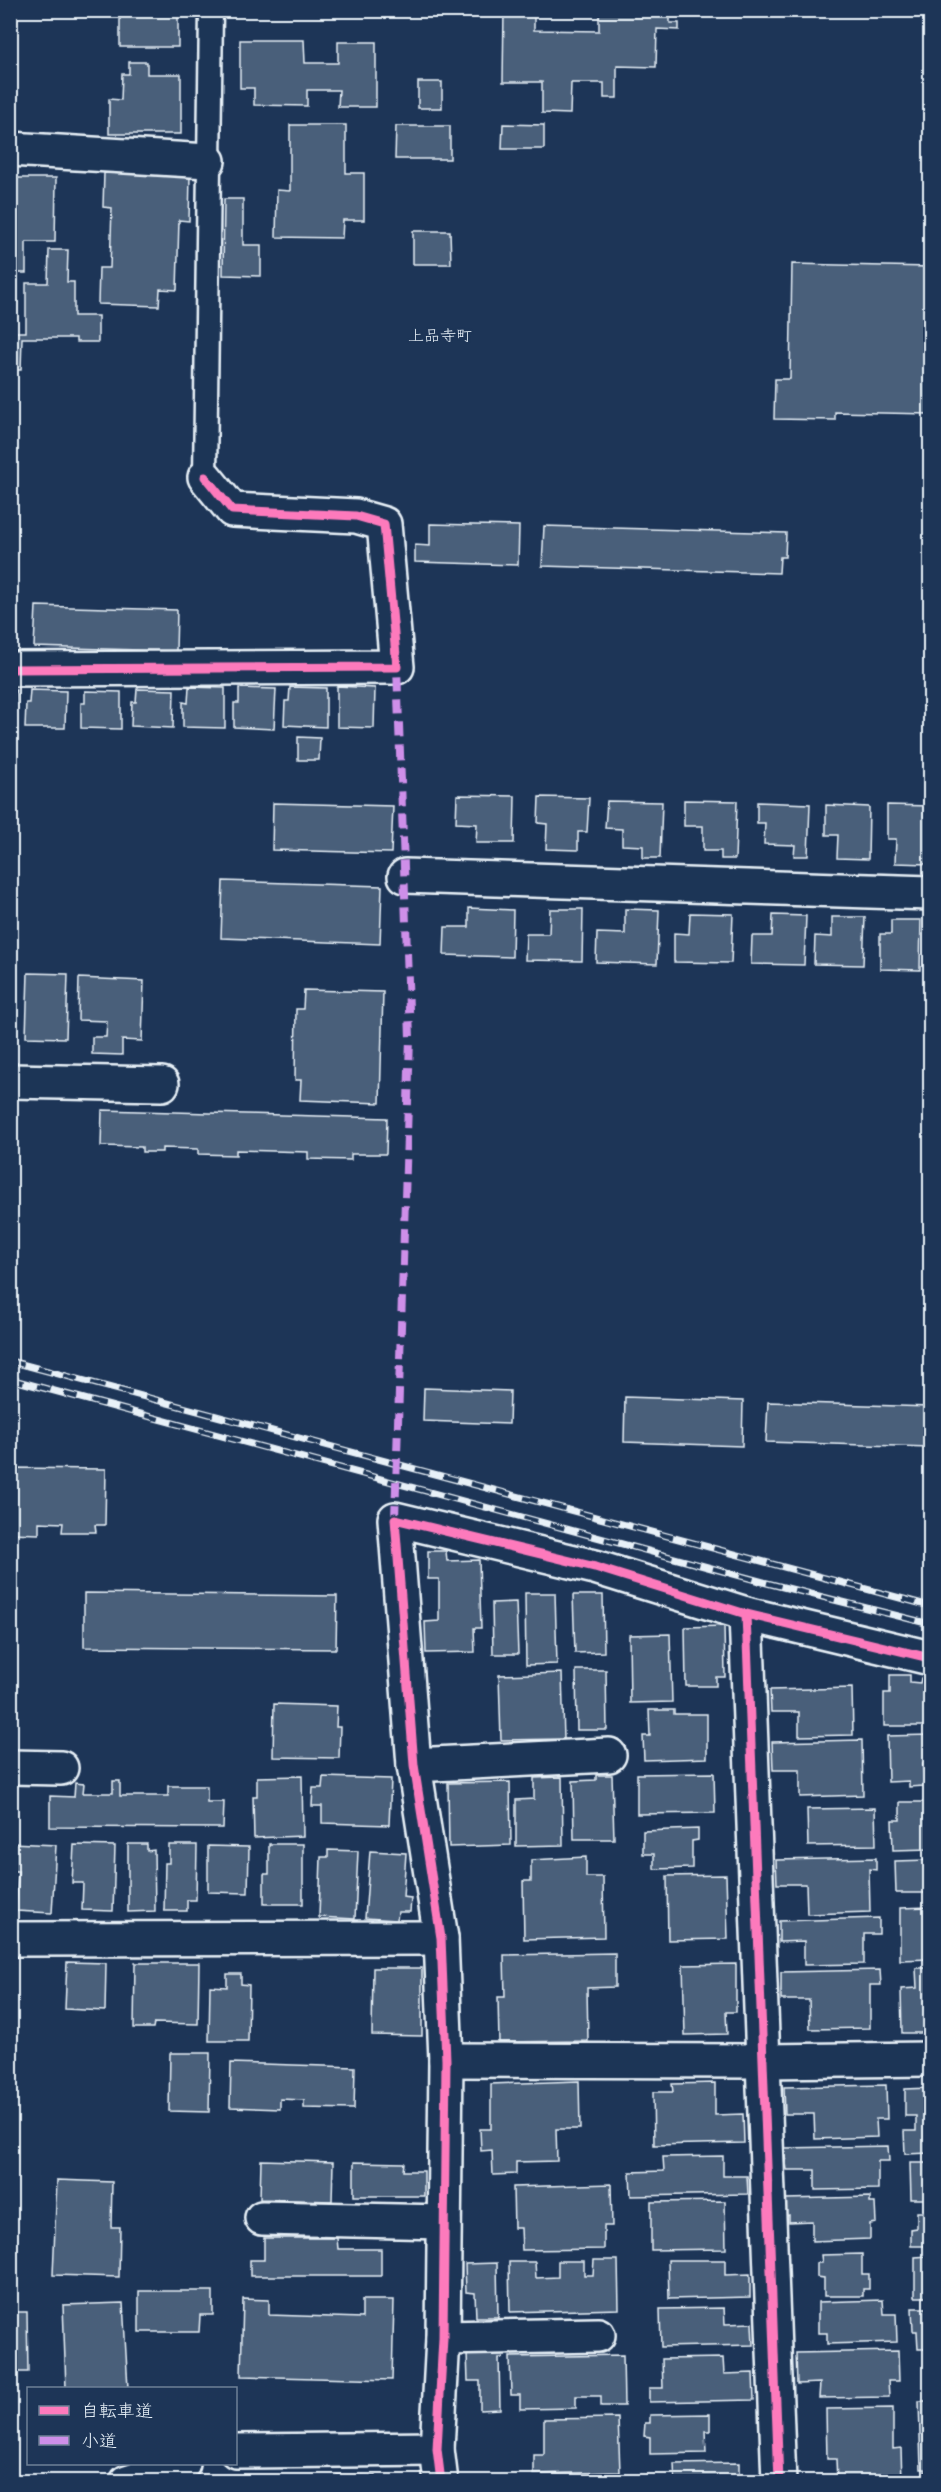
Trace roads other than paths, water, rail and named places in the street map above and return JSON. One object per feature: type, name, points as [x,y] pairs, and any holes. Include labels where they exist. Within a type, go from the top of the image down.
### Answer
[{"type":"street","points":[[10,150],[208,161]]},
{"type":"street","points":[[10,669],[397,667],[384,525],[356,516],[232,510],[205,477]]},
{"type":"street","points":[[405,876],[930,892]]},
{"type":"street","points":[[10,1081],[162,1084]]},
{"type":"street","points":[[441,2481],[437,2449],[443,2338],[446,2060],[441,1938],[414,1765],[395,1519],[595,1567],[746,1614],[930,1658]]},
{"type":"street","points":[[746,1614],[779,2481]]},
{"type":"street","points":[[414,1765],[609,1755]]},
{"type":"street","points":[[10,1767],[61,1768]]},
{"type":"street","points":[[10,1939],[441,1938]]},
{"type":"street","points":[[446,2060],[930,2059]]},
{"type":"street","points":[[262,2218],[444,2222]]},
{"type":"street","points":[[443,2338],[598,2336]]},
{"type":"street","points":[[237,2451],[437,2449]]},
{"type":"street","points":[[127,2481],[177,2465]]},
{"type":"lane","points":[[205,477],[211,10]]},
{"type":"railway","points":[[10,1361],[930,1606]]},
{"type":"railway","points":[[10,1379],[767,1583],[930,1624]]},
{"type":"district","name":"上品寺町","points":[[440,336]]}]
